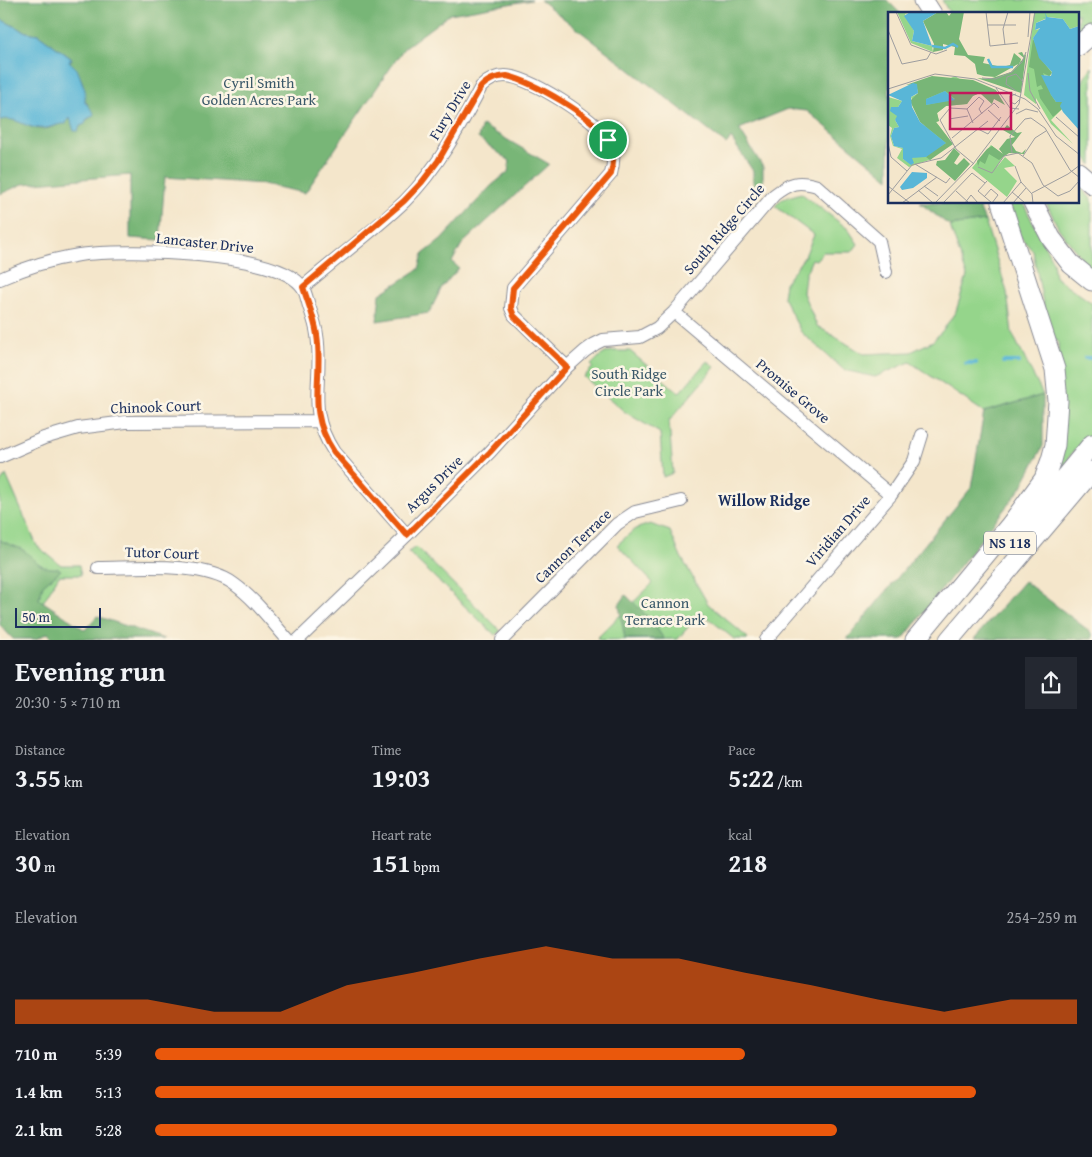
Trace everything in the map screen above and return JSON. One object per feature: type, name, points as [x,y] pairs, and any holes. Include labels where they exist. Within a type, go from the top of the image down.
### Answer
[{"type":"highway","points":[[924,0],[931,12]]},
{"type":"highway","points":[[1080,44],[1092,34]]},
{"type":"highway","points":[[1080,174],[1092,184]]},
{"type":"highway","points":[[915,640],[1005,532],[1044,479],[1055,445],[1058,401],[1055,369],[1002,204]]},
{"type":"highway","points":[[1034,204],[1051,238],[1071,264],[1092,281]]},
{"type":"highway","name":"NS 118","points":[[927,640],[1092,444]]},
{"type":"highway","name":"NS 118","points":[[949,640],[1092,471]]},
{"type":"highway","points":[[1034,540],[1092,487]]},
{"type":"street","name":"Fury Drive","points":[[303,287],[404,201],[422,182],[438,161],[481,87],[488,81],[498,77],[507,76],[520,79],[565,102],[601,130],[608,140],[613,154],[614,162],[611,174],[513,288],[511,308],[514,316],[567,367]]},
{"type":"street","name":"South Ridge Circle","points":[[567,367],[595,344],[603,340],[640,337],[657,328],[674,312],[774,195],[784,187],[794,183],[817,186],[879,241],[886,272]]},
{"type":"street","name":"Lancaster Drive","points":[[0,280],[43,263],[79,255],[118,252],[241,260],[268,267],[290,277],[303,287]]},
{"type":"street","points":[[303,287],[318,336],[316,402],[324,437],[334,452],[407,535]]},
{"type":"street","name":"Promise Grove","points":[[674,312],[891,495]]},
{"type":"street","name":"Argus Drive","points":[[298,640],[490,452],[567,367]]},
{"type":"street","name":"Chinook Court","points":[[0,457],[39,440],[89,426],[126,422],[319,421]]},
{"type":"street","name":"Viridian Drive","points":[[766,640],[891,495],[914,461],[922,435]]},
{"type":"street","name":"Cannon Terrace","points":[[502,640],[617,524],[635,512],[681,501]]},
{"type":"street","name":"Tutor Court","points":[[98,568],[189,568],[217,575],[232,582],[247,594],[288,640]]},
{"type":"green space","name":"Cyril Smith Golden Acres Park","points":[[0,0],[532,0],[450,14],[404,48],[305,193],[263,184],[165,177],[160,240],[130,238],[130,175],[23,184],[0,194],[0,120],[11,119],[31,127],[46,129],[71,119],[74,130],[84,124],[90,117],[88,105],[84,98],[84,87],[69,60],[72,60],[71,58],[38,34],[26,32],[0,19]]},
{"type":"green space","points":[[540,0],[887,0],[899,12],[888,12],[888,178],[807,111],[788,109],[739,129],[763,167],[763,182],[757,188],[753,183],[753,171],[731,138],[726,144]]},
{"type":"green space","points":[[942,0],[1092,0],[1092,22],[1080,29],[1080,12],[949,12]]},
{"type":"green space","points":[[1092,67],[1092,165],[1082,151],[1080,144],[1080,89],[1085,76]]},
{"type":"green space","points":[[482,125],[549,164],[462,244],[452,262],[459,268],[442,287],[429,313],[377,321],[380,294],[419,269],[423,254],[441,240],[491,186],[508,172],[510,161],[478,138]]},
{"type":"green space","points":[[1080,186],[1092,200],[1092,269],[1088,267],[1059,229],[1046,204],[1080,204]]},
{"type":"green space","points":[[801,193],[848,229],[858,244],[852,252],[823,252],[816,260],[812,259],[805,275],[803,293],[817,326],[864,354],[911,352],[933,341],[956,311],[967,276],[950,226],[985,221],[1007,292],[1012,333],[1043,395],[984,412],[910,362],[875,377],[844,370],[801,332],[783,297],[785,283],[805,256],[814,235],[775,206],[782,199]]},
{"type":"green space","points":[[921,204],[977,204],[985,221],[950,226]]},
{"type":"green space","points":[[1009,204],[1024,204],[1053,262],[1055,277],[1092,303],[1092,443],[1075,449],[1062,469],[1058,341],[1050,339],[1033,251],[1016,232]]},
{"type":"green space","name":"South Ridge Circle Park","points":[[612,351],[630,351],[679,393],[707,361],[715,367],[669,421],[673,473],[663,477],[660,433],[625,412],[584,377],[598,358]]},
{"type":"green space","points":[[1043,395],[1043,446],[1021,488],[903,639],[847,639],[971,488],[984,412]]},
{"type":"green space","points":[[6,475],[37,546],[61,565],[79,565],[81,575],[59,575],[31,623],[0,604],[0,483]]},
{"type":"green space","name":"Cannon Terrace Park","points":[[650,524],[670,531],[680,555],[708,604],[747,639],[734,639],[701,612],[678,639],[600,640],[597,638],[653,583],[617,545],[635,529]]},
{"type":"green space","points":[[0,540],[23,550],[38,563],[46,567],[61,570],[43,585],[39,599],[85,630],[97,616],[164,639],[53,639],[48,633],[36,639],[13,639],[0,625]]},
{"type":"green space","points":[[416,547],[501,631],[495,635],[408,552]]},
{"type":"green space","points":[[1024,581],[1092,633],[1092,639],[974,639]]},
{"type":"green space","points":[[626,595],[651,620],[664,639],[625,639],[619,605]]},
{"type":"water","points":[[0,19],[26,32],[38,34],[72,59],[69,61],[77,69],[85,90],[85,102],[94,113],[93,116],[87,119],[85,124],[80,126],[78,131],[74,131],[70,118],[66,124],[42,128],[10,119],[0,120]]},
{"type":"waterway","points":[[1085,358],[1092,358]]},
{"type":"waterway","points":[[1003,362],[1019,362]]},
{"type":"waterway","points":[[966,363],[976,363]]},
{"type":"district","name":"Willow Ridge","points":[[764,500]]},
{"type":"route","points":[[507,76],[520,79],[565,102],[601,130],[608,140],[612,147],[614,162],[611,174],[513,288],[511,308],[514,316],[567,367],[490,452],[407,535],[334,452],[324,437],[316,402],[318,336],[303,287],[404,201],[422,182],[438,161],[481,87],[488,81],[507,76]]}]
